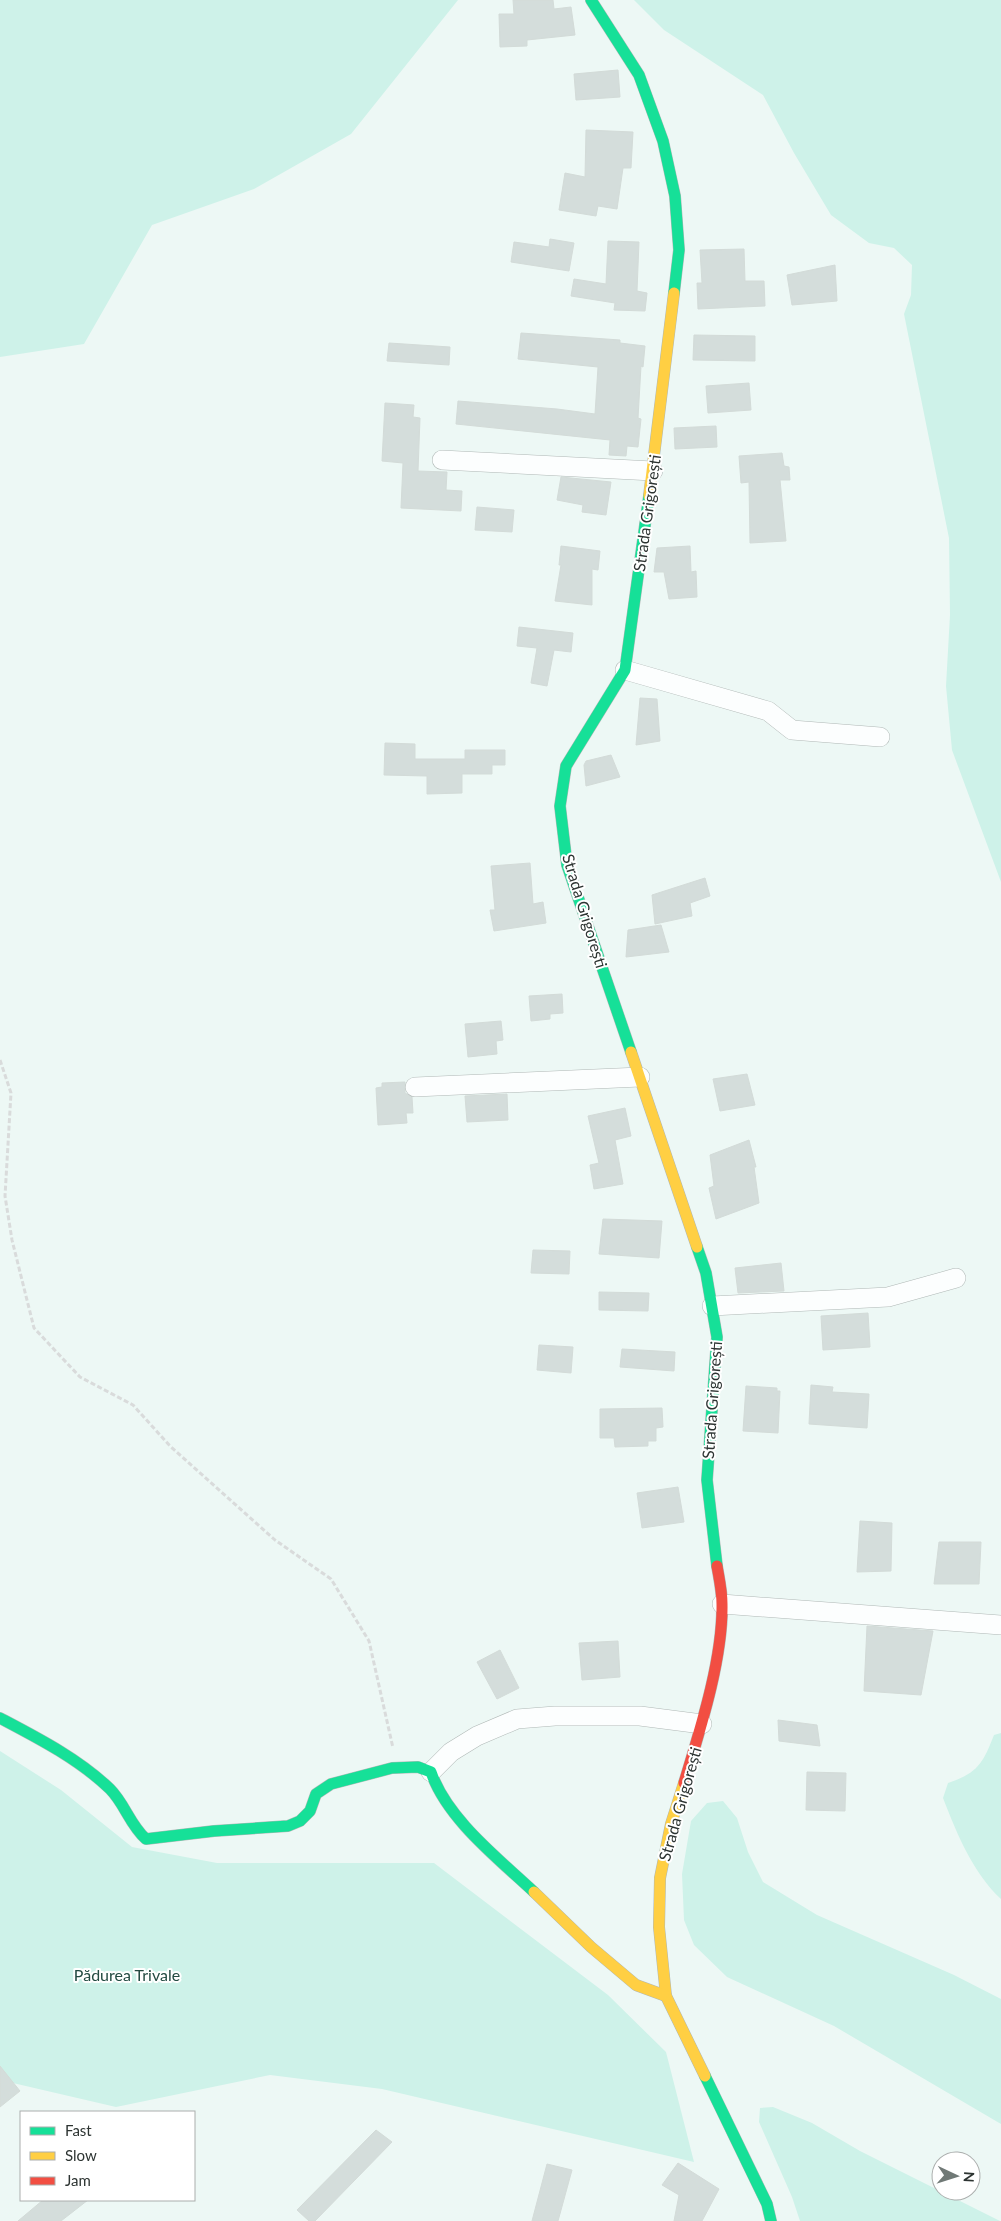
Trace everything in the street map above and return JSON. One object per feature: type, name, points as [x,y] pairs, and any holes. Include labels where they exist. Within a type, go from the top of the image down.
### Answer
[{"type":"street","name":"Strada Grigorești","points":[[591,0],[639,75],[663,141],[675,196],[680,250],[653,471],[625,670],[612,688],[566,766],[560,806],[567,865],[706,1273],[717,1337],[707,1480],[722,1604],[717,1650],[702,1724],[671,1824],[660,1878],[659,1927],[666,1996],[767,2204],[770,2221]]},
{"type":"street","points":[[442,460],[653,471]]},
{"type":"street","points":[[625,670],[768,711],[792,730],[880,737]]},
{"type":"street","points":[[415,1087],[640,1077]]},
{"type":"street","points":[[712,1306],[888,1296],[956,1278]]},
{"type":"street","points":[[722,1604],[1001,1625]]},
{"type":"street","points":[[431,1772],[451,1752],[477,1736],[517,1719],[555,1716],[640,1716],[702,1724]]},
{"type":"street","points":[[0,1718],[33,1735],[111,1789],[129,1814],[135,1831],[146,1840],[214,1831],[288,1826],[300,1821],[310,1811],[316,1794],[331,1784],[397,1768],[418,1767],[431,1772],[437,1789],[473,1834],[591,1947],[636,1985],[666,1996]]},
{"type":"path","points":[[0,1060],[11,1093],[5,1196],[12,1240],[34,1328],[80,1377],[133,1405],[170,1446],[275,1540],[331,1579],[370,1641],[397,1768]]},
{"type":"green space","points":[[0,0],[458,0],[351,134],[254,189],[152,225],[84,344],[0,357]]},
{"type":"green space","points":[[634,0],[1001,0],[1001,882],[952,750],[946,686],[950,615],[949,538],[904,314],[911,295],[912,265],[894,248],[869,243],[831,215],[794,153],[763,95],[664,30]]},
{"type":"green space","points":[[1001,1733],[1001,1899],[991,1889],[974,1865],[960,1839],[943,1798],[948,1783],[973,1771],[983,1760],[994,1735]]},
{"type":"green space","name":"Pădurea Trivale","points":[[0,1751],[61,1790],[132,1847],[217,1863],[434,1863],[608,1995],[666,2052],[694,2162],[382,2089],[270,2075],[116,2107],[0,2080]]},
{"type":"green space","points":[[723,1801],[737,1818],[748,1852],[763,1882],[817,1915],[954,1975],[1001,1999],[1001,2124],[834,2026],[727,1977],[694,1945],[684,1920],[682,1874],[691,1821],[707,1803]]},
{"type":"green space","points":[[773,2107],[812,2123],[860,2151],[931,2186],[931,2201],[960,2201],[1000,2221],[800,2221],[792,2197],[759,2122],[760,2108]]},
{"type":"building","points":[[513,0],[553,0],[554,9],[571,7],[575,35],[527,40],[527,46],[500,47],[499,14],[514,14]]},
{"type":"building","points":[[618,70],[620,97],[576,100],[574,74]]},
{"type":"building","points":[[586,130],[633,132],[631,168],[623,168],[617,209],[598,206],[596,216],[559,210],[565,173],[585,177]]},
{"type":"building","points":[[550,239],[574,243],[569,271],[511,262],[514,242],[549,247]]},
{"type":"building","points":[[608,241],[639,242],[637,291],[647,293],[645,311],[614,310],[615,303],[571,296],[574,279],[606,284]]},
{"type":"building","points":[[744,249],[745,281],[764,281],[765,306],[698,309],[697,283],[702,283],[700,250]]},
{"type":"building","points":[[835,265],[837,301],[792,305],[787,275]]},
{"type":"building","points":[[521,333],[620,340],[620,343],[645,346],[643,367],[641,366],[638,418],[641,419],[638,447],[627,446],[626,456],[609,455],[610,440],[456,424],[458,401],[595,414],[598,367],[518,359]]},
{"type":"building","points":[[694,335],[755,336],[755,361],[693,360]]},
{"type":"building","points":[[389,343],[450,347],[449,365],[387,361]]},
{"type":"building","points":[[749,383],[751,410],[708,413],[706,386]]},
{"type":"building","points":[[385,403],[414,405],[413,417],[420,418],[418,471],[447,472],[446,490],[462,491],[461,511],[401,508],[403,463],[382,461]]},
{"type":"building","points":[[716,426],[717,447],[675,449],[674,428]]},
{"type":"building","points":[[782,453],[784,466],[789,467],[790,480],[780,480],[786,541],[750,543],[749,482],[741,483],[739,456]]},
{"type":"building","points":[[561,477],[611,482],[606,515],[582,512],[583,505],[557,500]]},
{"type":"building","points":[[477,507],[514,510],[512,532],[475,530]]},
{"type":"building","points":[[561,546],[600,551],[598,570],[592,569],[592,605],[555,601],[561,565],[559,565]]},
{"type":"building","points":[[690,546],[691,572],[696,571],[697,597],[669,599],[664,572],[654,572],[657,548]]},
{"type":"building","points":[[519,627],[573,633],[571,652],[554,650],[547,686],[531,683],[537,648],[517,646]]},
{"type":"building","points":[[640,698],[657,699],[660,741],[636,745]]},
{"type":"building","points":[[385,743],[415,744],[415,759],[465,759],[465,750],[505,750],[505,765],[492,765],[492,774],[462,774],[462,793],[427,794],[427,776],[384,775]]},
{"type":"building","points":[[611,755],[620,777],[586,786],[584,765],[586,761]]},
{"type":"building","points":[[530,863],[533,904],[543,902],[546,923],[494,931],[490,910],[495,910],[491,866]]},
{"type":"building","points":[[705,878],[710,896],[690,903],[692,916],[655,924],[652,895]]},
{"type":"building","points":[[661,925],[669,952],[626,957],[628,930]]},
{"type":"building","points":[[562,994],[563,1013],[550,1014],[550,1019],[531,1021],[529,996]]},
{"type":"building","points":[[501,1021],[503,1040],[496,1041],[497,1054],[468,1057],[465,1024]]},
{"type":"building","points":[[747,1074],[755,1105],[720,1111],[713,1079]]},
{"type":"building","points":[[405,1082],[405,1093],[412,1097],[413,1113],[406,1113],[407,1123],[378,1125],[376,1088],[382,1087],[382,1083]]},
{"type":"building","points":[[507,1094],[508,1120],[467,1122],[465,1096]]},
{"type":"building","points":[[625,1108],[631,1136],[615,1140],[623,1184],[594,1189],[590,1165],[599,1163],[588,1116]]},
{"type":"building","points":[[749,1140],[756,1167],[754,1167],[759,1203],[716,1219],[709,1188],[714,1186],[710,1155]]},
{"type":"building","points":[[603,1219],[662,1221],[659,1258],[599,1254]]},
{"type":"building","points":[[533,1250],[570,1251],[569,1274],[531,1273]]},
{"type":"building","points":[[781,1263],[784,1291],[738,1293],[735,1268]]},
{"type":"building","points":[[599,1292],[649,1293],[648,1311],[599,1310]]},
{"type":"building","points":[[868,1313],[870,1347],[823,1350],[821,1316]]},
{"type":"building","points":[[539,1345],[573,1347],[571,1373],[537,1370]]},
{"type":"building","points":[[622,1349],[675,1352],[674,1371],[620,1367]]},
{"type":"building","points":[[811,1385],[833,1387],[832,1392],[869,1394],[867,1428],[809,1424]]},
{"type":"building","points":[[746,1386],[777,1388],[777,1391],[780,1391],[778,1433],[743,1431]]},
{"type":"building","points":[[662,1408],[663,1427],[656,1428],[656,1441],[648,1441],[648,1446],[615,1447],[614,1438],[600,1438],[600,1409]]},
{"type":"building","points":[[678,1487],[684,1522],[642,1528],[637,1493]]},
{"type":"building","points":[[860,1521],[892,1523],[891,1571],[857,1572]]},
{"type":"building","points":[[939,1542],[981,1542],[979,1584],[934,1584]]},
{"type":"building","points":[[867,1626],[933,1631],[921,1695],[864,1691]]},
{"type":"building","points":[[618,1641],[620,1677],[582,1680],[579,1643]]},
{"type":"building","points":[[500,1650],[519,1688],[497,1699],[477,1662]]},
{"type":"building","points":[[778,1720],[817,1725],[820,1746],[779,1741]]},
{"type":"building","points":[[807,1772],[846,1773],[845,1811],[806,1810]]},
{"type":"building","points":[[0,2066],[20,2091],[0,2107]]},
{"type":"building","points":[[376,2130],[392,2142],[315,2221],[309,2221],[297,2210]]},
{"type":"building","points":[[678,2163],[719,2189],[702,2221],[674,2221],[679,2195],[662,2185]]},
{"type":"building","points":[[547,2164],[572,2170],[558,2221],[532,2221]]},
{"type":"building","points":[[42,2201],[87,2201],[61,2221],[18,2221]]},
{"type":"traffic: fast","points":[[591,0],[639,75],[663,141],[675,196],[679,250],[674,293]]},
{"type":"traffic: fast","points":[[631,1052],[567,865],[560,806],[566,766],[625,670],[649,496]]},
{"type":"traffic: fast","points":[[697,1247],[706,1273],[717,1337],[707,1480],[717,1566]]},
{"type":"traffic: fast","points":[[0,1718],[58,1750],[98,1778],[120,1801],[140,1833],[146,1839],[214,1831],[288,1826],[300,1821],[310,1811],[316,1794],[331,1784],[392,1768],[418,1767],[431,1772],[449,1806],[461,1822],[490,1852],[534,1892]]},
{"type":"traffic: fast","points":[[705,2076],[767,2204],[771,2221]]},
{"type":"traffic: slow","points":[[649,496],[674,293]]},
{"type":"traffic: slow","points":[[631,1052],[697,1247]]},
{"type":"traffic: slow","points":[[684,1783],[671,1824],[660,1878],[659,1927],[666,1996],[705,2076]]},
{"type":"traffic: slow","points":[[534,1892],[591,1947],[636,1985],[666,1996]]},
{"type":"traffic: jam","points":[[684,1783],[715,1671],[719,1648],[722,1604],[717,1566]]}]
